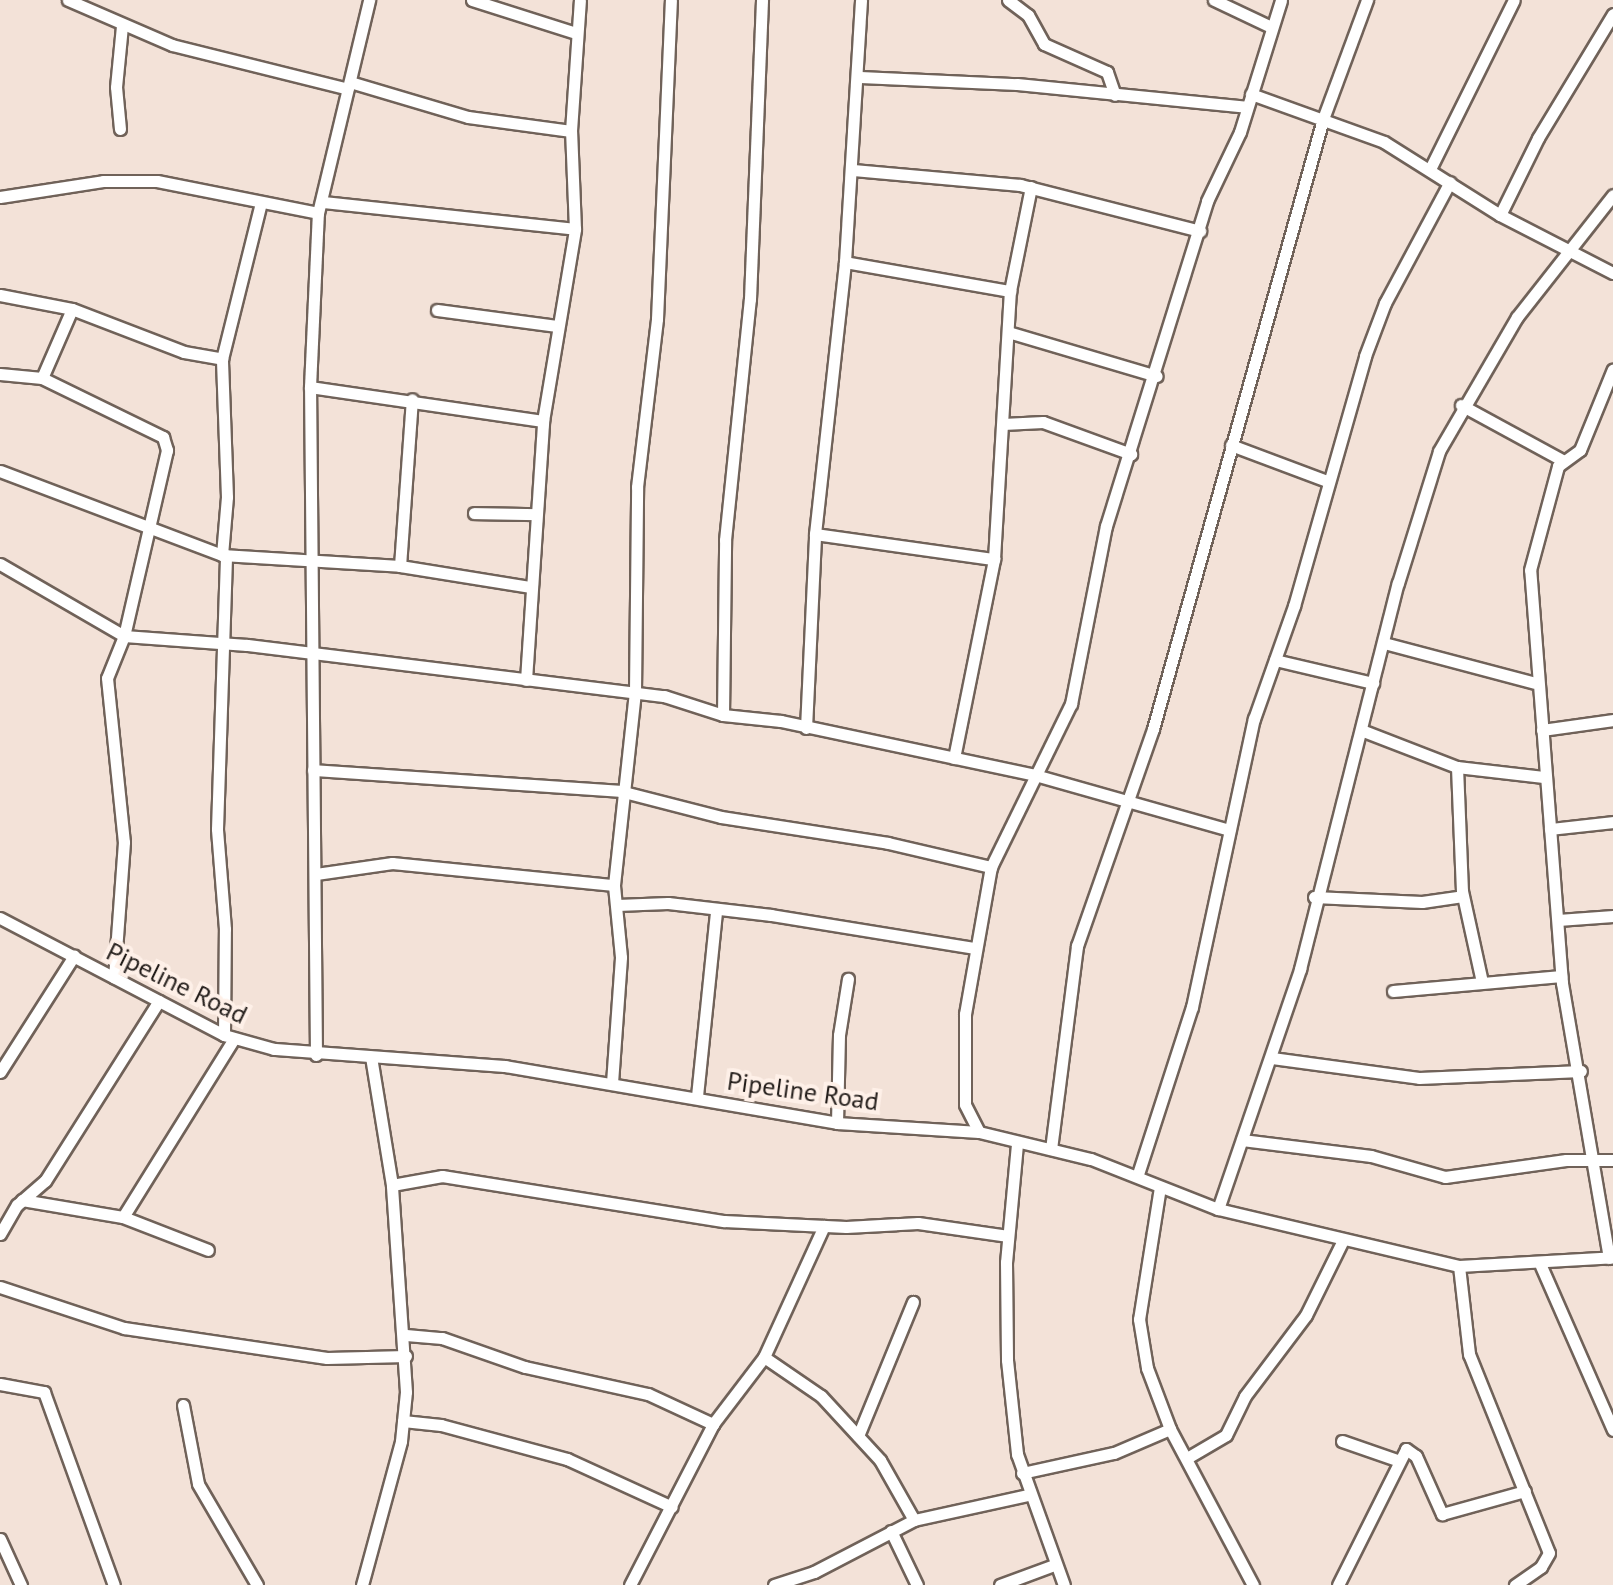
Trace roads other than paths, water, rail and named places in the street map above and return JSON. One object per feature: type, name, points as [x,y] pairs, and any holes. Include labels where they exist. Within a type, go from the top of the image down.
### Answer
[{"type":"street","points":[[68,0],[122,26],[235,64],[349,86],[468,117],[571,131]]},
{"type":"street","points":[[526,680],[529,587],[543,421],[575,229],[571,131],[580,0]]},
{"type":"street","points":[[612,1083],[621,957],[614,885],[620,791],[635,692],[637,487],[657,319],[671,0]]},
{"type":"street","points":[[723,715],[725,540],[750,299],[762,0]]},
{"type":"street","points":[[806,728],[815,534],[853,170],[860,77],[861,0]]},
{"type":"street","points":[[1008,0],[1028,15],[1044,44],[1107,72],[1115,95]]},
{"type":"street","points":[[1214,0],[1271,27]]},
{"type":"street","points":[[979,1132],[965,1104],[965,1014],[974,948],[991,867],[1071,704],[1099,551],[1157,376],[1200,231],[1251,94],[1281,0]]},
{"type":"street","points":[[1051,1149],[1077,946],[1129,804],[1323,119],[1367,0]]},
{"type":"street","points":[[1431,167],[1514,0]]},
{"type":"street","points":[[316,1055],[313,770],[316,655],[310,387],[321,208],[365,1]]},
{"type":"street","points":[[480,1],[576,33]]},
{"type":"street","points":[[1500,215],[1613,14]]},
{"type":"street","points":[[120,129],[116,87],[122,26]]},
{"type":"street","points":[[860,77],[1246,107]]},
{"type":"street","points":[[1251,94],[1323,119],[1431,167],[1500,215],[1575,249],[1613,273]]},
{"type":"street","points":[[853,170],[1031,187],[1200,231]]},
{"type":"street","points":[[0,197],[103,181],[157,181],[261,203],[575,229]]},
{"type":"street","points":[[1138,1174],[1192,1007],[1229,830],[1327,481],[1385,303],[1450,182]]},
{"type":"street","points":[[954,758],[994,559],[1010,291],[1031,187]]},
{"type":"street","points":[[1218,1209],[1272,1058],[1439,451],[1461,405],[1517,317],[1575,249],[1613,195]]},
{"type":"street","points":[[123,1217],[229,1037],[217,829],[226,643],[224,555],[227,497],[222,359],[261,203]]},
{"type":"street","points":[[845,262],[1010,291]]},
{"type":"street","points":[[0,295],[72,309],[184,352],[222,359]]},
{"type":"street","points":[[42,378],[72,309]]},
{"type":"street","points":[[437,310],[557,326]]},
{"type":"street","points":[[1008,332],[1157,376]]},
{"type":"street","points":[[1611,1257],[1581,1071],[1561,976],[1543,777],[1542,730],[1535,683],[1532,552],[1562,460],[1580,450],[1613,369]]},
{"type":"street","points":[[0,374],[42,378],[163,437],[167,462],[124,636],[110,660],[105,704],[119,766],[124,842],[114,978]]},
{"type":"street","points":[[310,387],[412,399],[543,421]]},
{"type":"street","points":[[400,566],[412,399]]},
{"type":"street","points":[[1461,405],[1562,460]]},
{"type":"street","points":[[1003,424],[1043,422],[1131,454]]},
{"type":"street","points":[[1231,445],[1327,481]]},
{"type":"street","points":[[0,471],[150,530],[224,555],[400,566],[529,587]]},
{"type":"street","points":[[474,513],[534,514]]},
{"type":"street","points":[[815,534],[994,559]]},
{"type":"street","points":[[0,564],[124,636],[226,643],[635,692],[723,715],[806,728],[1035,775],[1229,830]]},
{"type":"street","points":[[1384,643],[1535,683]]},
{"type":"street","points":[[1275,660],[1373,683]]},
{"type":"street","points":[[1542,730],[1613,720]]},
{"type":"street","points":[[1361,730],[1457,767],[1543,777]]},
{"type":"street","points":[[1457,767],[1463,896],[1482,982]]},
{"type":"street","points":[[313,770],[620,791],[721,817],[991,867]]},
{"type":"street","points":[[1550,829],[1613,822]]},
{"type":"street","points":[[316,874],[392,863],[614,885]]},
{"type":"street","points":[[1314,897],[1422,902],[1463,896]]},
{"type":"street","points":[[617,905],[716,911],[974,948]]},
{"type":"street","points":[[697,1096],[716,911]]},
{"type":"street","points":[[1558,920],[1613,916]]},
{"type":"street","name":"Pipeline Road","points":[[0,918],[229,1037],[316,1055],[505,1066],[697,1096],[837,1123],[979,1132],[1138,1174],[1160,1187],[1218,1209],[1342,1242],[1459,1266],[1541,1266],[1611,1257]]},
{"type":"street","points":[[0,1072],[74,956]]},
{"type":"street","points":[[1393,991],[1561,976]]},
{"type":"street","points":[[837,1123],[839,1035],[848,979]]},
{"type":"street","points":[[0,1234],[22,1200],[40,1188],[159,1001]]},
{"type":"street","points":[[362,1585],[403,1421],[406,1356],[392,1185],[371,1057]]},
{"type":"street","points":[[1272,1058],[1419,1078],[1581,1071]]},
{"type":"street","points":[[1242,1140],[1371,1156],[1432,1176],[1566,1160],[1613,1160]]},
{"type":"street","points":[[1017,1144],[1008,1236],[1007,1360],[1022,1473],[1064,1585]]},
{"type":"street","points":[[392,1185],[442,1176],[724,1221],[824,1226],[918,1223],[1008,1236]]},
{"type":"street","points":[[1160,1187],[1139,1319],[1147,1368],[1170,1429],[1253,1585]]},
{"type":"street","points":[[40,1188],[43,1206]]},
{"type":"street","points":[[22,1200],[43,1206],[123,1217],[208,1250]]},
{"type":"street","points":[[630,1585],[713,1424],[764,1357],[824,1226]]},
{"type":"street","points":[[1187,1458],[1226,1435],[1245,1396],[1306,1315],[1342,1242]]},
{"type":"street","points":[[1459,1266],[1469,1354],[1549,1553],[1541,1567],[1515,1585]]},
{"type":"street","points":[[1541,1266],[1613,1430]]},
{"type":"street","points":[[0,1287],[124,1328],[327,1358],[406,1356]]},
{"type":"street","points":[[858,1436],[913,1302]]},
{"type":"street","points":[[406,1335],[442,1338],[525,1367],[648,1394],[713,1424]]},
{"type":"street","points":[[764,1357],[821,1396],[858,1436],[914,1520]]},
{"type":"street","points":[[0,1384],[44,1392],[114,1585]]},
{"type":"street","points":[[183,1405],[198,1484],[257,1585]]},
{"type":"street","points":[[403,1421],[441,1425],[567,1459],[672,1507]]},
{"type":"street","points":[[1022,1473],[1114,1453],[1170,1429]]},
{"type":"street","points":[[1342,1441],[1397,1460]]},
{"type":"street","points":[[1338,1585],[1397,1460],[1411,1449],[1442,1514],[1525,1491]]},
{"type":"street","points":[[774,1585],[814,1572],[914,1520],[1028,1495]]},
{"type":"street","points":[[891,1531],[917,1585]]},
{"type":"street","points":[[0,1539],[21,1585]]},
{"type":"street","points":[[1000,1585],[1054,1565]]},
{"type":"street","points":[[814,1572],[820,1585]]}]
